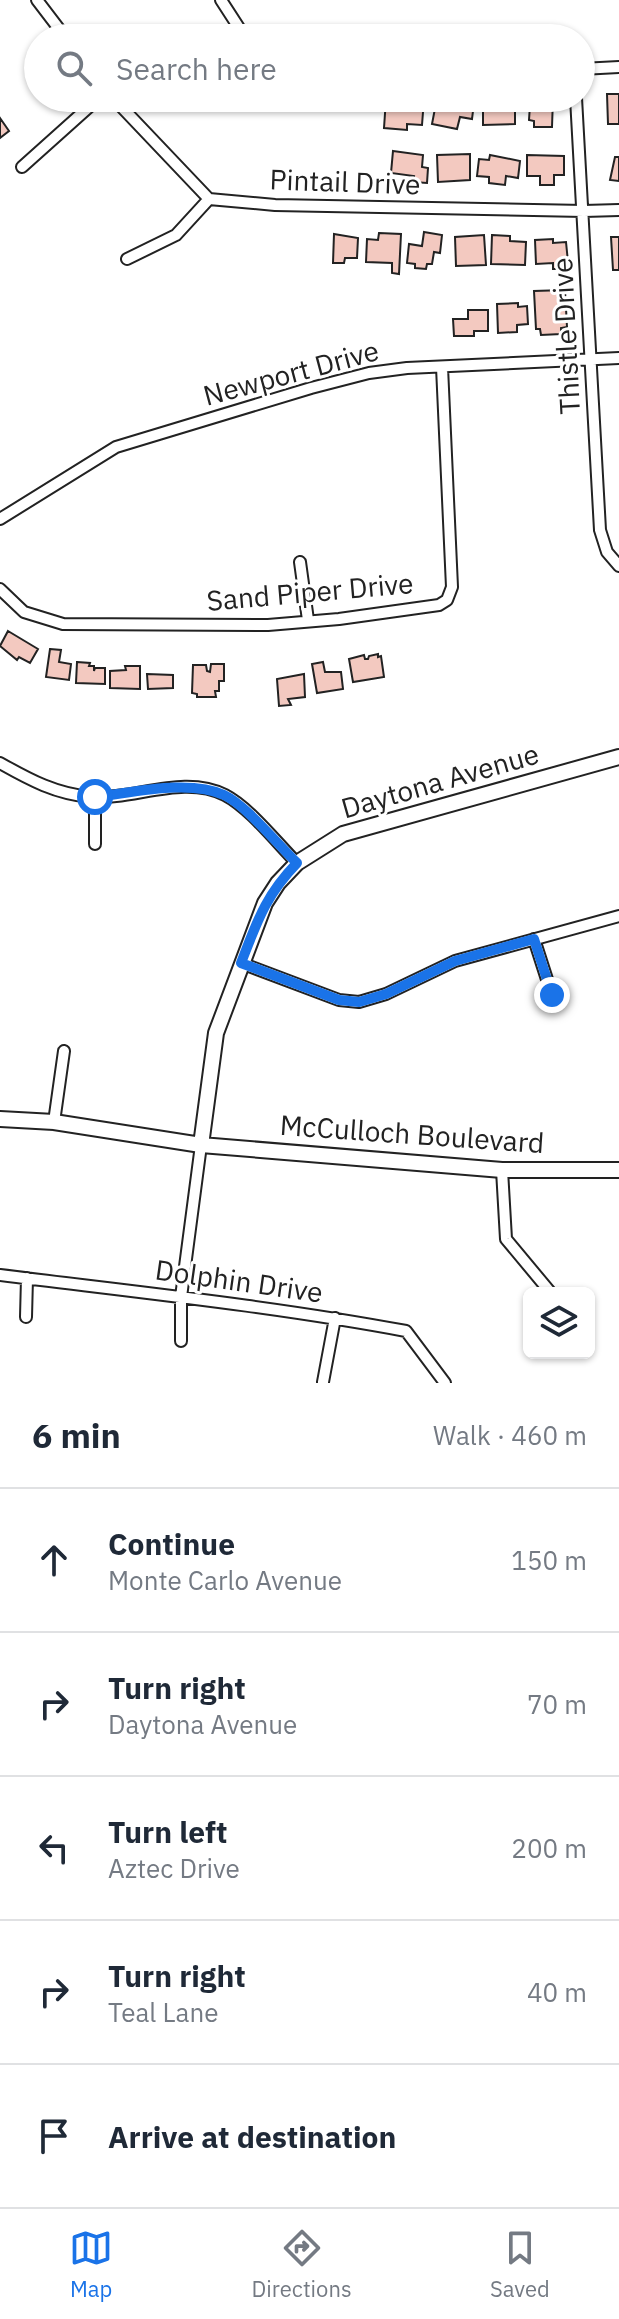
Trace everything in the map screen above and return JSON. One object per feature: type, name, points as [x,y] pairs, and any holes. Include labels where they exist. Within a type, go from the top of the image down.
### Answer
[{"type":"street","points":[[37,0],[55,24]]},
{"type":"street","points":[[221,0],[237,24]]},
{"type":"street","points":[[595,68],[619,67]]},
{"type":"street","points":[[22,167],[83,112]]},
{"type":"street","points":[[126,112],[209,199],[176,235],[127,259]]},
{"type":"street","name":"Thistle Drive","points":[[577,112],[600,530],[607,552],[619,566]]},
{"type":"street","name":"Pintail Drive","points":[[209,199],[275,205],[619,210]]},
{"type":"street","name":"Newport Drive","points":[[0,519],[116,447],[369,373],[619,358]]},
{"type":"street","name":"Sand Piper Drive","points":[[0,589],[24,612],[63,624],[237,625],[339,619],[439,605],[447,600],[452,587],[442,367]]},
{"type":"street","points":[[300,562],[308,620]]},
{"type":"street","name":"Daytona Avenue","points":[[201,1145],[216,1033],[265,903],[297,863],[343,834],[619,757]]},
{"type":"street","points":[[0,763],[47,789],[95,797],[182,787],[226,795],[297,863]]},
{"type":"street","points":[[95,797],[95,844]]},
{"type":"street","points":[[241,963],[339,1000],[359,1002],[386,994],[455,961],[619,916]]},
{"type":"street","points":[[534,939],[552,995]]},
{"type":"street","points":[[54,1122],[64,1051]]},
{"type":"street","name":"McCulloch Boulevard","points":[[0,1119],[54,1122],[201,1145],[502,1170],[619,1170]]},
{"type":"street","points":[[181,1341],[181,1297],[201,1145]]},
{"type":"street","points":[[502,1170],[506,1239],[546,1287]]},
{"type":"street","name":"Dolphin Drive","points":[[0,1275],[335,1318],[406,1331],[445,1383]]},
{"type":"street","points":[[26,1317],[27,1278]]},
{"type":"street","points":[[323,1382],[335,1318]]},
{"type":"building","points":[[607,94],[619,94],[619,124],[608,124]]},
{"type":"building","points":[[385,112],[423,112],[422,125],[407,124],[407,130],[384,128]]},
{"type":"building","points":[[434,112],[473,112],[472,119],[460,117],[457,129],[432,124]]},
{"type":"building","points":[[483,112],[515,112],[515,124],[483,125]]},
{"type":"building","points":[[530,112],[553,112],[552,127],[534,127],[534,121],[529,120]]},
{"type":"building","points":[[0,118],[9,131],[0,138]]},
{"type":"building","points":[[393,151],[423,155],[422,167],[428,168],[427,183],[413,182],[414,176],[391,173]]},
{"type":"building","points":[[470,154],[470,180],[438,182],[437,155]]},
{"type":"building","points":[[490,155],[520,161],[518,178],[506,176],[505,185],[489,183],[489,177],[477,176],[479,159],[489,160]]},
{"type":"building","points":[[527,155],[564,156],[564,175],[554,175],[554,185],[540,185],[540,176],[527,176]]},
{"type":"building","points":[[615,157],[619,157],[619,181],[610,180]]},
{"type":"building","points":[[424,232],[442,235],[440,253],[434,252],[432,264],[427,264],[426,269],[415,268],[415,264],[407,263],[409,244],[422,246]]},
{"type":"building","points":[[379,233],[401,234],[399,274],[392,273],[392,263],[366,262],[367,239],[378,240]]},
{"type":"building","points":[[334,234],[358,238],[357,258],[345,258],[344,263],[333,263]]},
{"type":"building","points":[[484,235],[486,265],[456,266],[455,237]]},
{"type":"building","points":[[492,235],[510,236],[510,241],[526,242],[525,265],[491,264]]},
{"type":"building","points":[[611,237],[619,237],[619,270],[613,270]]},
{"type":"building","points":[[553,239],[553,243],[566,242],[568,262],[560,263],[561,269],[553,269],[553,263],[536,264],[535,240]]},
{"type":"building","points":[[565,290],[567,327],[561,328],[561,334],[541,335],[540,329],[536,329],[534,291]]},
{"type":"building","points":[[518,303],[518,307],[527,306],[528,324],[517,325],[517,332],[498,333],[497,304]]},
{"type":"building","points":[[468,310],[488,310],[488,331],[474,331],[474,336],[454,336],[453,319],[468,319]]},
{"type":"building","points":[[8,631],[38,649],[30,663],[19,657],[17,660],[0,646]]},
{"type":"building","points":[[50,649],[61,650],[59,662],[71,664],[69,680],[46,677]]},
{"type":"building","points":[[378,654],[384,677],[353,682],[349,659],[364,655],[368,659]]},
{"type":"building","points":[[77,662],[90,663],[94,671],[95,668],[105,668],[105,684],[76,683]]},
{"type":"building","points":[[323,662],[325,672],[341,672],[343,689],[317,693],[312,664]]},
{"type":"building","points":[[211,664],[224,664],[224,681],[219,681],[216,697],[197,697],[192,693],[193,665],[206,665],[210,672]]},
{"type":"building","points":[[125,666],[140,666],[140,689],[110,688],[110,671],[126,670]]},
{"type":"building","points":[[147,674],[173,675],[173,688],[148,689]]},
{"type":"building","points":[[304,674],[305,697],[288,699],[291,705],[279,706],[277,679]]},
{"type":"route","points":[[95,797],[182,787],[226,795],[297,863],[265,903],[241,963],[339,1000],[359,1002],[386,994],[455,961],[534,939],[552,995]]}]
